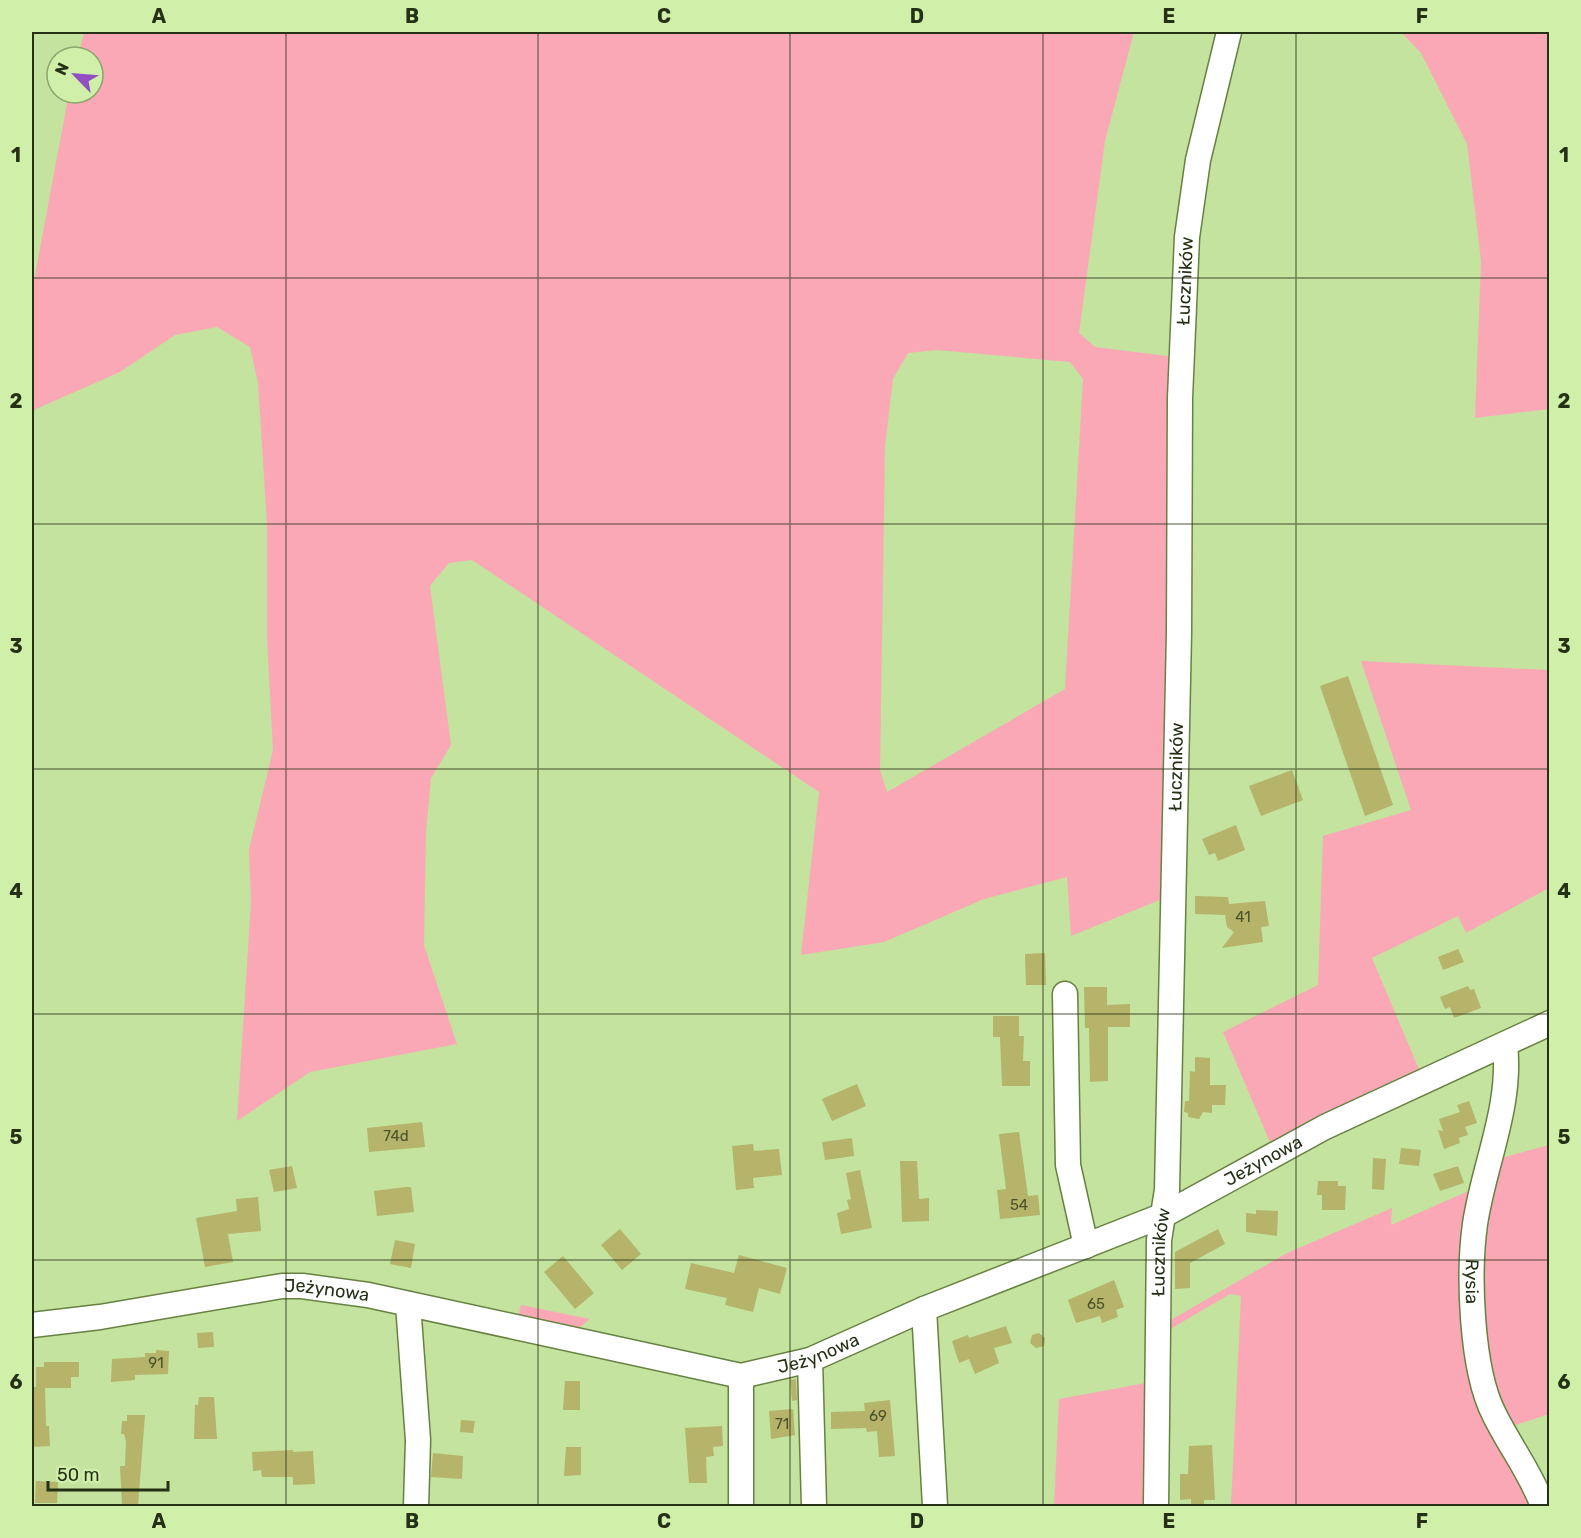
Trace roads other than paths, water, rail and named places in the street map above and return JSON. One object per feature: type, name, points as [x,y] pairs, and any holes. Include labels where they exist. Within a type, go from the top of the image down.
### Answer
[{"type":"street","name":"Łuczników","points":[[1156,1506],[1159,1240],[1167,1190],[1179,633],[1180,398],[1187,237],[1198,160],[1229,32]]},
{"type":"street","points":[[1065,994],[1068,1165],[1086,1246]]},
{"type":"street","name":"Jeżynowa","points":[[32,1325],[100,1317],[282,1286],[319,1288],[408,1304],[741,1376],[810,1360],[924,1309],[1164,1215],[1325,1127],[1550,1023]]},
{"type":"street","name":"Rysia","points":[[1505,1045],[1507,1081],[1475,1224],[1472,1259],[1474,1313],[1480,1368],[1492,1412],[1543,1493]]},
{"type":"street","points":[[408,1304],[418,1440],[416,1506]]},
{"type":"street","points":[[924,1309],[935,1506]]},
{"type":"street","points":[[810,1360],[814,1506]]},
{"type":"street","points":[[741,1376],[741,1506]]}]
